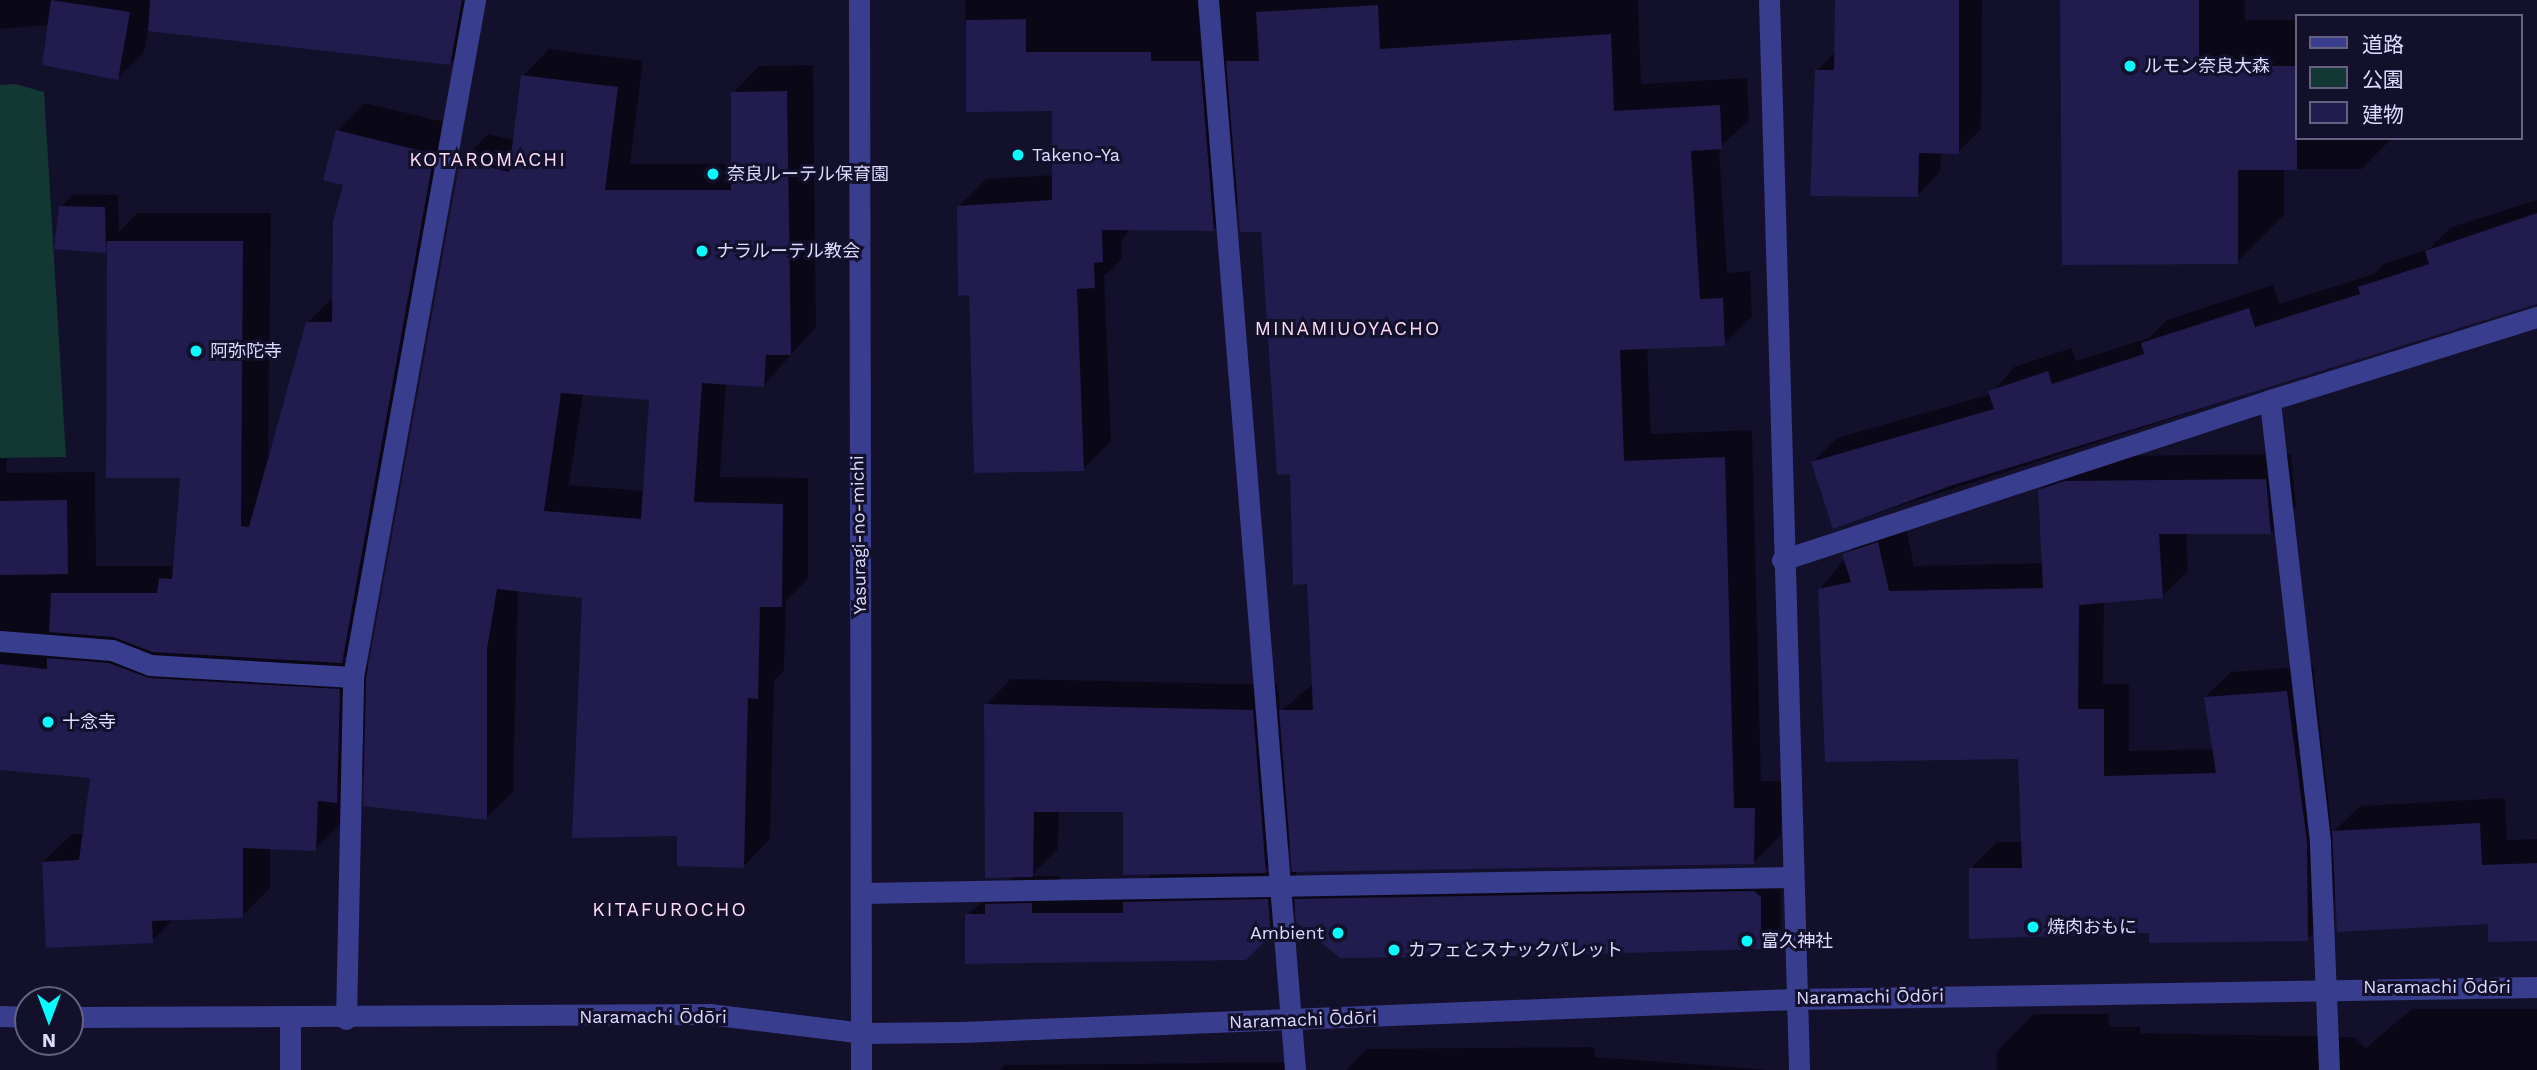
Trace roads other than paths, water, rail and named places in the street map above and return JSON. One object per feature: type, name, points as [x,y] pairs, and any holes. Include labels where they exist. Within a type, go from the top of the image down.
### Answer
[{"type":"street","points":[[346,1019],[353,677],[475,0]]},
{"type":"street","name":"Yasuragi-no-michi","points":[[859,0],[862,1070]]},
{"type":"street","points":[[1208,0],[1296,1070]]},
{"type":"street","points":[[1769,0],[1791,877],[1799,956],[1795,999],[1799,1070]]},
{"type":"street","points":[[1782,559],[2270,400],[2537,317]]},
{"type":"street","points":[[2270,400],[2320,841],[2323,986],[2329,1070]]},
{"type":"street","points":[[0,641],[112,650],[150,665],[353,677]]},
{"type":"street","points":[[862,893],[1280,889],[1791,877]]},
{"type":"street","name":"Naramachi Ōdōri","points":[[84,1017],[290,1020],[709,1014],[863,1033],[1294,1021],[1795,999],[2323,986],[2537,987]]},
{"type":"street","points":[[290,1020],[290,1070]]},
{"type":"place","name":"ルモン奈良大森","points":[[2130,66]]},
{"type":"place","name":"Takeno-Ya","points":[[1018,155]]},
{"type":"place","name":"奈良ルーテル保育園","points":[[713,174]]},
{"type":"place","name":"ナラルーテル教会","points":[[702,251]]},
{"type":"place","name":"阿弥陀寺","points":[[196,351]]},
{"type":"place","name":"十念寺","points":[[48,722]]},
{"type":"place","name":"焼肉おもに","points":[[2033,927]]},
{"type":"place","name":"Ambient","points":[[1338,933]]},
{"type":"place","name":"富久神社","points":[[1747,941]]},
{"type":"place","name":"カフェとスナックパレット","points":[[1394,950]]},
{"type":"district","name":"KOTAROMACHI","points":[[488,160]]},
{"type":"district","name":"MINAMIUOYACHO","points":[[1348,329]]},
{"type":"district","name":"KITAFUROCHO","points":[[670,910]]}]
